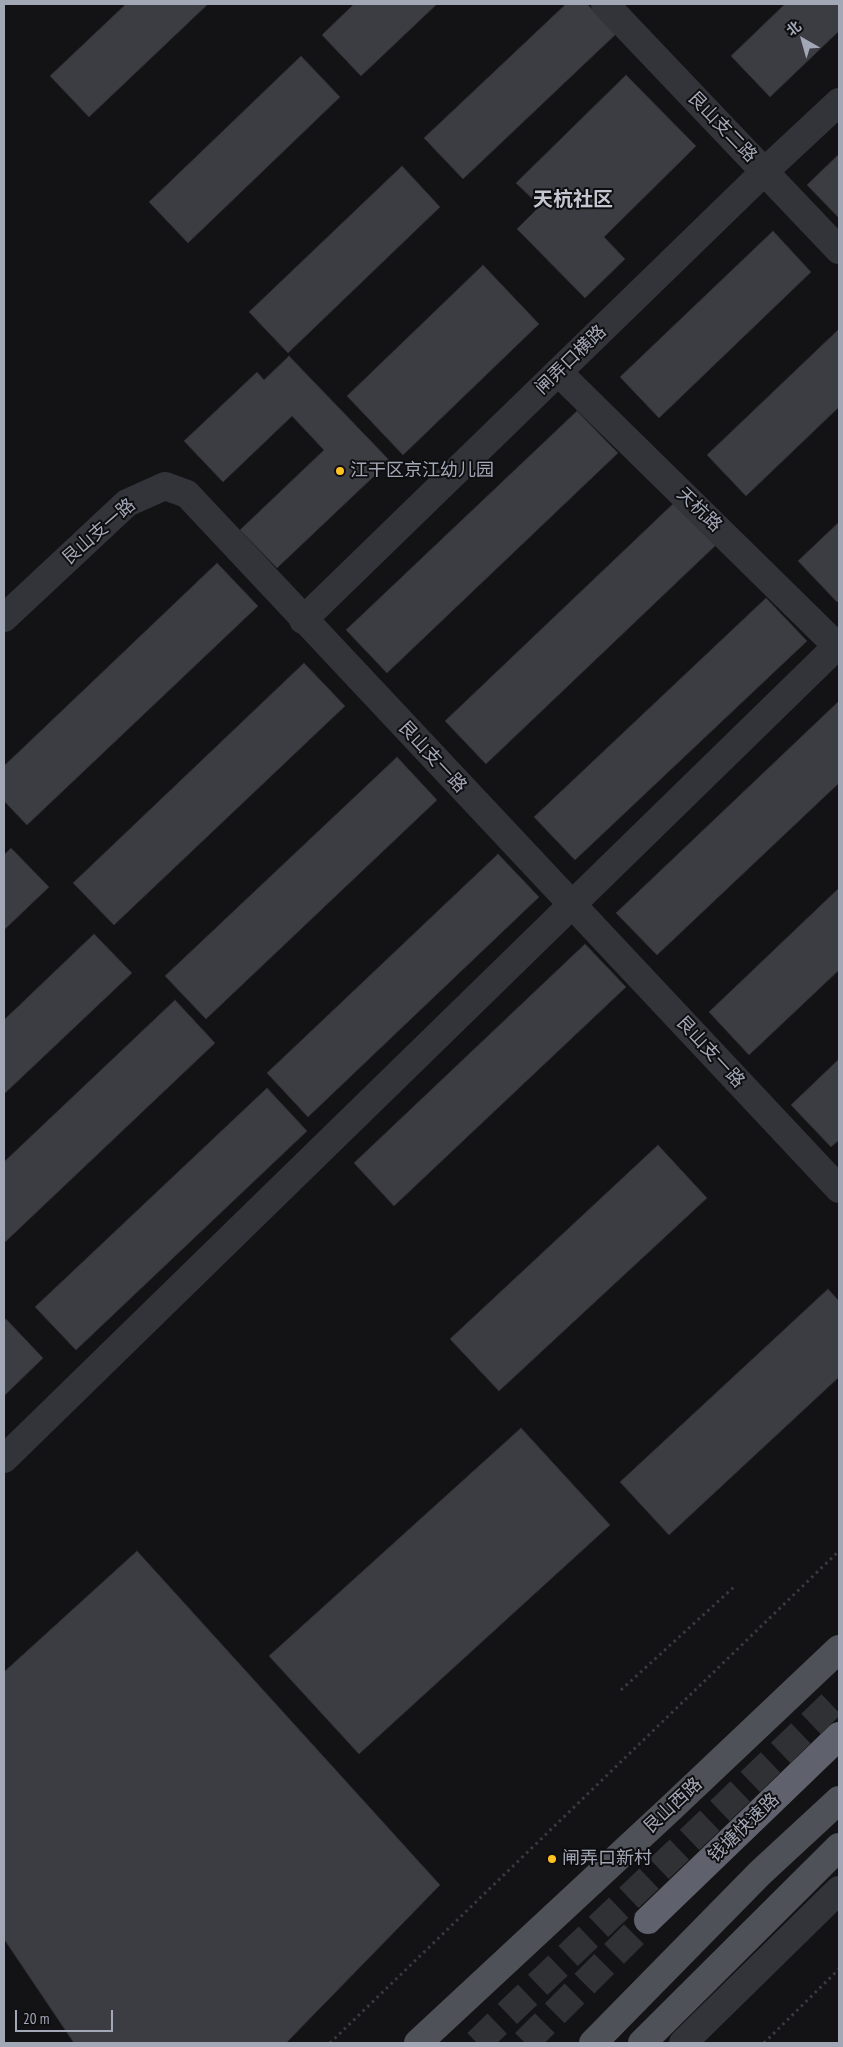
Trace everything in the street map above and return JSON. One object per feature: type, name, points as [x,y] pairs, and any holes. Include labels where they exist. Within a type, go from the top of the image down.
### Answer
[{"type":"highway","name":"钱塘快速路","points":[[648,1920],[839,1736]]},
{"type":"main road","name":"艮山西路","points":[[418,2043],[839,1649]]},
{"type":"main road","points":[[593,2043],[760,1872],[839,1800]]},
{"type":"main road","points":[[642,2043],[839,1847]]},
{"type":"street","name":"艮山支二路","points":[[605,4],[839,250]]},
{"type":"street","name":"闸弄口横路","points":[[303,620],[764,172],[839,102]]},
{"type":"street","name":"天杭路","points":[[558,372],[839,646]]},
{"type":"street","name":"艮山支一路","points":[[4,618],[127,503],[165,486],[187,494],[303,620],[839,1189]]},
{"type":"street","points":[[4,1459],[839,646]]},
{"type":"street","points":[[683,2043],[839,1890]]},
{"type":"path","points":[[330,2043],[839,1551]]},
{"type":"path","points":[[621,1690],[735,1586]]},
{"type":"path","points":[[764,2043],[839,1969]]},
{"type":"building","points":[[126,4],[208,4],[89,117],[50,76]]},
{"type":"building","points":[[354,4],[437,4],[361,76],[322,35]]},
{"type":"building","points":[[566,4],[587,4],[616,34],[463,179],[424,138]]},
{"type":"building","points":[[785,4],[839,4],[839,31],[770,97],[731,56]]},
{"type":"building","points":[[301,56],[340,97],[188,243],[149,202]]},
{"type":"building","points":[[626,75],[696,146],[604,237],[625,259],[585,298],[517,229],[540,206],[516,183]]},
{"type":"building","points":[[839,154],[839,218],[807,185]]},
{"type":"building","points":[[402,166],[440,207],[288,353],[249,312]]},
{"type":"building","points":[[773,231],[811,272],[659,418],[620,377]]},
{"type":"building","points":[[483,265],[539,324],[403,455],[347,396]]},
{"type":"building","points":[[839,329],[839,407],[746,496],[707,455]]},
{"type":"building","name":"江干区京江幼儿园","points":[[289,356],[390,461],[277,568],[240,530],[324,450],[292,416],[223,482],[184,441],[257,372],[264,380]]},
{"type":"building","points":[[577,411],[618,453],[387,673],[346,630]]},
{"type":"building","points":[[676,501],[717,544],[486,764],[445,721]]},
{"type":"building","points":[[839,522],[839,600],[837,602],[798,561]]},
{"type":"building","points":[[217,563],[258,606],[27,825],[4,801],[4,766]]},
{"type":"building","points":[[766,598],[807,641],[575,860],[534,817]]},
{"type":"building","points":[[304,663],[345,706],[114,925],[73,883]]},
{"type":"building","points":[[839,701],[839,783],[657,955],[616,913]]},
{"type":"building","points":[[397,757],[437,800],[206,1019],[165,976]]},
{"type":"building","points":[[11,848],[49,887],[4,930],[4,855]]},
{"type":"building","points":[[498,854],[539,897],[308,1117],[267,1073]]},
{"type":"building","points":[[839,888],[839,970],[749,1055],[709,1012]]},
{"type":"building","points":[[94,934],[132,973],[4,1094],[4,1020]]},
{"type":"building","points":[[585,944],[626,987],[394,1206],[354,1163]]},
{"type":"building","points":[[175,1000],[215,1043],[4,1243],[4,1162]]},
{"type":"building","points":[[839,1059],[839,1140],[831,1147],[791,1105]]},
{"type":"building","points":[[267,1088],[307,1131],[76,1350],[35,1307]]},
{"type":"building","points":[[658,1145],[707,1198],[499,1391],[450,1339]]},
{"type":"building","points":[[828,1289],[839,1301],[839,1377],[669,1535],[620,1482]]},
{"type":"building","points":[[6,1319],[43,1358],[4,1396],[4,1321]]},
{"type":"building","points":[[521,1428],[610,1525],[359,1754],[269,1656]]},
{"type":"building","points":[[137,1551],[440,1885],[286,2043],[74,2043],[4,1939],[4,1672]]},
{"type":"tunnel","points":[[477,2043],[839,1697]]},
{"type":"tunnel","points":[[525,2043],[648,1920]]},
{"type":"place","name":"江干区京江幼儿园","points":[[340,471]]},
{"type":"place","name":"闸弄口新村","points":[[552,1859]]},
{"type":"district","name":"天杭社区","points":[[573,200]]}]
